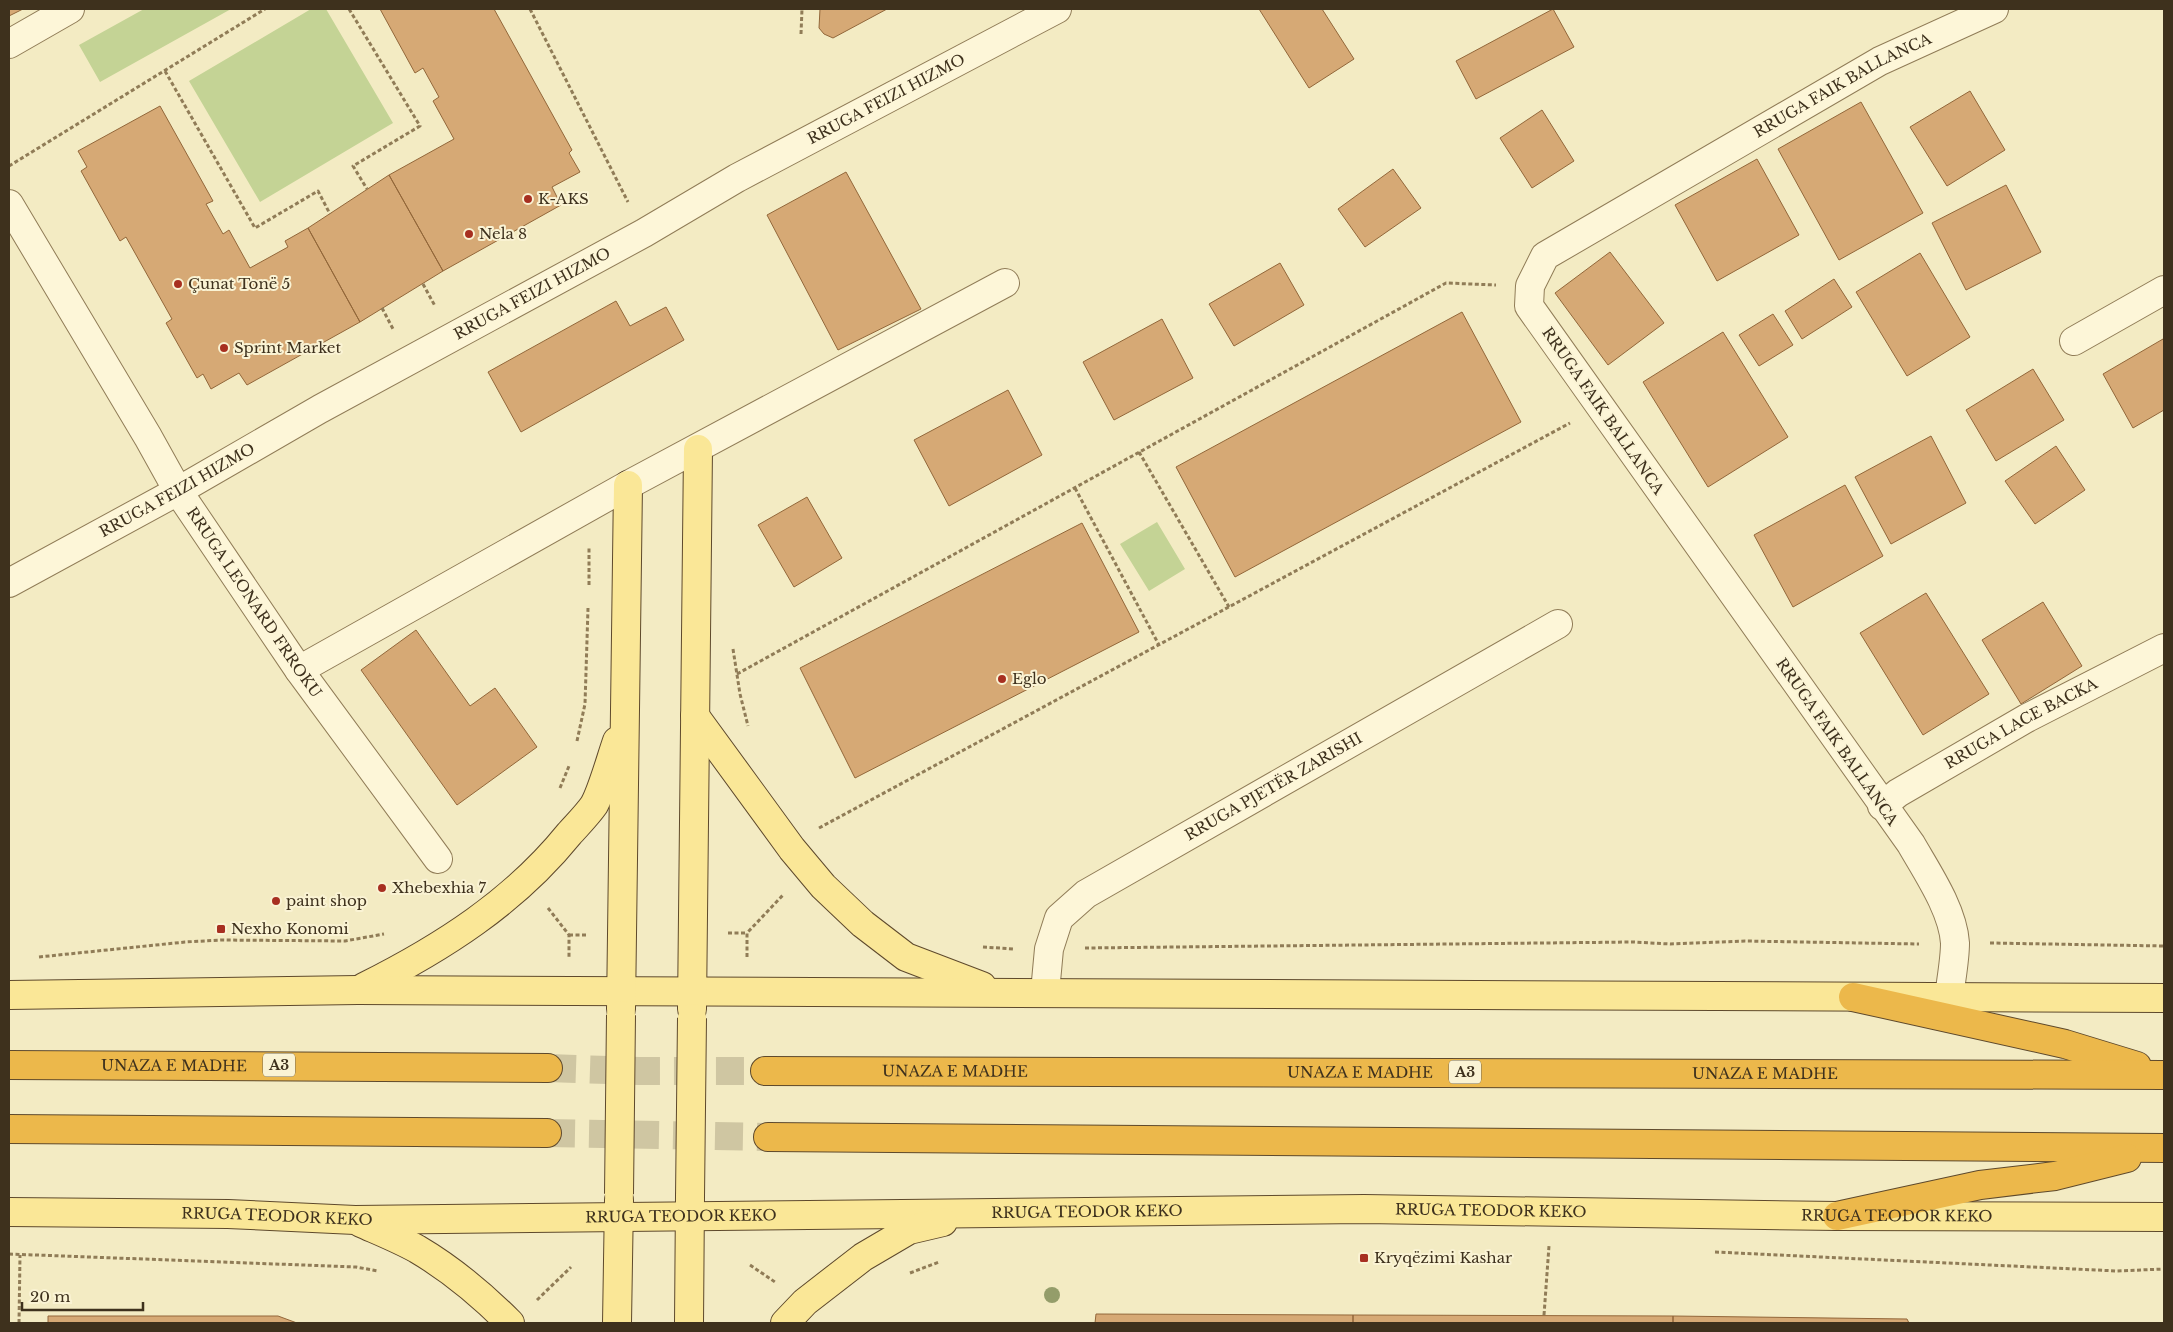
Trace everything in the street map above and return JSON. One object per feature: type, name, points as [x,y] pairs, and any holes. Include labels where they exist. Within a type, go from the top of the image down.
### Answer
[{"type":"highway","points":[[1853,997],[2065,1044],[2164,1075]]},
{"type":"highway","name":"UNAZA E MADHE","points":[[9,1065],[548,1068]]},
{"type":"highway","name":"UNAZA E MADHE","points":[[765,1071],[2164,1075]]},
{"type":"highway","points":[[9,1129],[547,1134]]},
{"type":"highway","points":[[768,1137],[2164,1148]]},
{"type":"highway","points":[[1837,1216],[1980,1185],[2055,1176],[2164,1148]]},
{"type":"main road","points":[[689,1323],[698,449]]},
{"type":"main road","points":[[617,1323],[628,486]]},
{"type":"main road","points":[[696,716],[792,849],[823,886],[863,924],[906,957],[998,992]]},
{"type":"main road","points":[[358,990],[413,962],[465,930],[512,893],[556,851],[594,804],[624,721]]},
{"type":"main road","points":[[9,995],[358,990],[621,1003],[693,991],[2164,998]]},
{"type":"main road","name":"RRUGA TEODOR KEKO","points":[[9,1212],[228,1214],[355,1220],[619,1205],[982,1212],[1364,1209],[1837,1216],[2164,1217]]},
{"type":"main road","points":[[785,1323],[820,1289],[863,1257],[909,1230],[982,1212]]},
{"type":"main road","points":[[355,1220],[416,1248],[456,1276],[493,1306],[520,1315]]},
{"type":"street","points":[[9,44],[70,9]]},
{"type":"street","name":"RRUGA FEIZI HIZMO","points":[[9,583],[178,491],[320,409],[644,233],[736,178],[1057,9]]},
{"type":"street","name":"RRUGA FAIK BALLANCA","points":[[1948,997],[1955,944],[1952,922],[1933,882],[1911,844],[1882,806],[1529,306],[1530,286],[1545,256],[1880,61],[1994,9]]},
{"type":"street","name":"RRUGA LEONARD FRROKU","points":[[9,204],[148,437],[178,491],[299,670],[438,859]]},
{"type":"street","points":[[299,670],[628,486],[1005,283]]},
{"type":"street","points":[[2074,341],[2164,290]]},
{"type":"street","name":"RRUGA PJETËR ZARISHI","points":[[1045,992],[1048,949],[1060,918],[1086,894],[1558,624]]},
{"type":"street","name":"RRUGA LACE BACKA","points":[[1882,806],[1898,793],[2027,718],[2164,648]]},
{"type":"path","points":[[9,166],[265,9]]},
{"type":"path","points":[[349,9],[420,126],[353,166],[367,189]]},
{"type":"path","points":[[530,9],[644,233]]},
{"type":"path","points":[[801,34],[802,9]]},
{"type":"path","points":[[165,71],[255,228],[318,191],[330,214]]},
{"type":"path","points":[[737,674],[1446,283],[1530,286]]},
{"type":"path","points":[[811,832],[1600,407]]},
{"type":"path","points":[[1138,452],[1229,607]]},
{"type":"path","points":[[1075,488],[1159,645]]},
{"type":"path","points":[[589,586],[589,537],[627,528]]},
{"type":"path","points":[[576,750],[584,704],[588,606]]},
{"type":"path","points":[[733,647],[750,732]]},
{"type":"path","points":[[558,792],[572,758]]},
{"type":"path","points":[[33,958],[185,942],[221,940],[345,941],[392,933]]},
{"type":"path","points":[[974,946],[1048,949],[1613,942],[1670,944],[1745,941],[2164,946]]},
{"type":"path","points":[[1544,1315],[1549,1244],[1559,1244]]},
{"type":"path","points":[[1707,1252],[2117,1271],[2164,1269]]},
{"type":"path","points":[[9,1254],[356,1267],[383,1272]]},
{"type":"path","points":[[19,1323],[20,1255]]},
{"type":"path","points":[[903,1276],[942,1260]]},
{"type":"path","points":[[520,1315],[571,1267]]},
{"type":"green space","points":[[144,9],[231,9],[100,82],[79,45]]},
{"type":"green space","points":[[311,9],[326,9],[393,123],[260,202],[189,81]]},
{"type":"green space","points":[[1157,522],[1185,569],[1149,591],[1120,544]]},
{"type":"building","points":[[9,9],[23,9],[9,16]]},
{"type":"building","points":[[380,9],[494,9],[572,150],[569,153],[580,172],[552,187],[561,205],[443,271],[389,175],[454,139],[433,101],[439,97],[423,68],[415,73]]},
{"type":"building","points":[[820,9],[887,9],[833,38],[824,34],[819,28]]},
{"type":"building","points":[[1259,9],[1322,9],[1354,59],[1309,88]]},
{"type":"building","points":[[1553,9],[1574,47],[1476,99],[1456,61]]},
{"type":"building","points":[[1970,91],[2005,150],[1947,186],[1910,127]]},
{"type":"building","points":[[1861,102],[1923,213],[1839,260],[1778,149]]},
{"type":"building","points":[[160,106],[213,201],[206,204],[223,234],[229,230],[250,268],[288,247],[285,241],[308,228],[360,322],[247,385],[239,373],[211,389],[203,374],[197,378],[166,323],[172,319],[126,237],[120,241],[81,171],[87,167],[78,151]]},
{"type":"building","points":[[1542,110],[1574,161],[1532,188],[1500,138]]},
{"type":"building","points":[[1757,159],[1799,235],[1717,281],[1675,205]]},
{"type":"building","points":[[1393,169],[1421,208],[1365,247],[1338,209]]},
{"type":"building","points":[[846,172],[921,309],[838,350],[767,215]]},
{"type":"building","points":[[389,175],[443,271],[360,322],[308,228]]},
{"type":"building","points":[[2006,185],[2041,252],[1966,290],[1932,223]]},
{"type":"building","points":[[1610,252],[1664,323],[1608,365],[1555,293]]},
{"type":"building","points":[[1920,253],[1970,337],[1907,376],[1856,292]]},
{"type":"building","points":[[1280,263],[1304,305],[1234,346],[1209,304]]},
{"type":"building","points":[[1834,279],[1852,307],[1802,339],[1785,311]]},
{"type":"building","points":[[616,301],[630,326],[666,307],[684,340],[521,432],[488,372]]},
{"type":"building","points":[[1462,312],[1521,422],[1235,577],[1176,467]]},
{"type":"building","points":[[1773,314],[1793,345],[1759,366],[1739,335]]},
{"type":"building","points":[[1162,319],[1193,378],[1114,420],[1083,362]]},
{"type":"building","points":[[1723,332],[1788,437],[1708,487],[1643,382]]},
{"type":"building","points":[[2163,339],[2164,410],[2133,428],[2103,374]]},
{"type":"building","points":[[2033,369],[2064,420],[1996,461],[1966,410]]},
{"type":"building","points":[[1008,390],[1042,455],[949,506],[914,440]]},
{"type":"building","points":[[1931,436],[1966,503],[1891,544],[1855,477]]},
{"type":"building","points":[[2056,446],[2085,490],[2035,524],[2005,481]]},
{"type":"building","points":[[1845,485],[1883,556],[1793,607],[1754,535]]},
{"type":"building","points":[[807,497],[842,558],[794,587],[758,525]]},
{"type":"building","points":[[1082,523],[1139,632],[855,778],[800,668]]},
{"type":"building","points":[[1926,593],[1989,694],[1923,735],[1860,633]]},
{"type":"building","points":[[2043,602],[2082,666],[2021,704],[1982,640]]},
{"type":"building","points":[[416,630],[470,706],[495,688],[537,747],[457,805],[361,670]]},
{"type":"building","points":[[1096,1314],[1353,1315],[1353,1323],[1095,1323]]},
{"type":"building","points":[[1353,1315],[1673,1316],[1673,1323],[1353,1323]]},
{"type":"building","points":[[48,1316],[278,1316],[297,1323],[48,1323]]},
{"type":"building","points":[[1673,1316],[1907,1319],[1909,1323],[1673,1323]]},
{"type":"tunnel","points":[[548,1068],[639,1071],[765,1071]]},
{"type":"tunnel","points":[[547,1133],[768,1137]]},
{"type":"place","name":"K-AKS","points":[[528,199]]},
{"type":"place","name":"Nela 8","points":[[469,234]]},
{"type":"place","name":"Çunat Tonë 5","points":[[178,284]]},
{"type":"place","name":"Sprint Market","points":[[224,348]]},
{"type":"place","name":"Eglo","points":[[1002,679]]},
{"type":"place","name":"Xhebexhia 7","points":[[382,888]]},
{"type":"place","name":"paint shop","points":[[276,901]]},
{"type":"place","name":"Nexho Konomi","points":[[221,929]]},
{"type":"place","name":"Kryqëzimi Kashar","points":[[1364,1258]]}]
